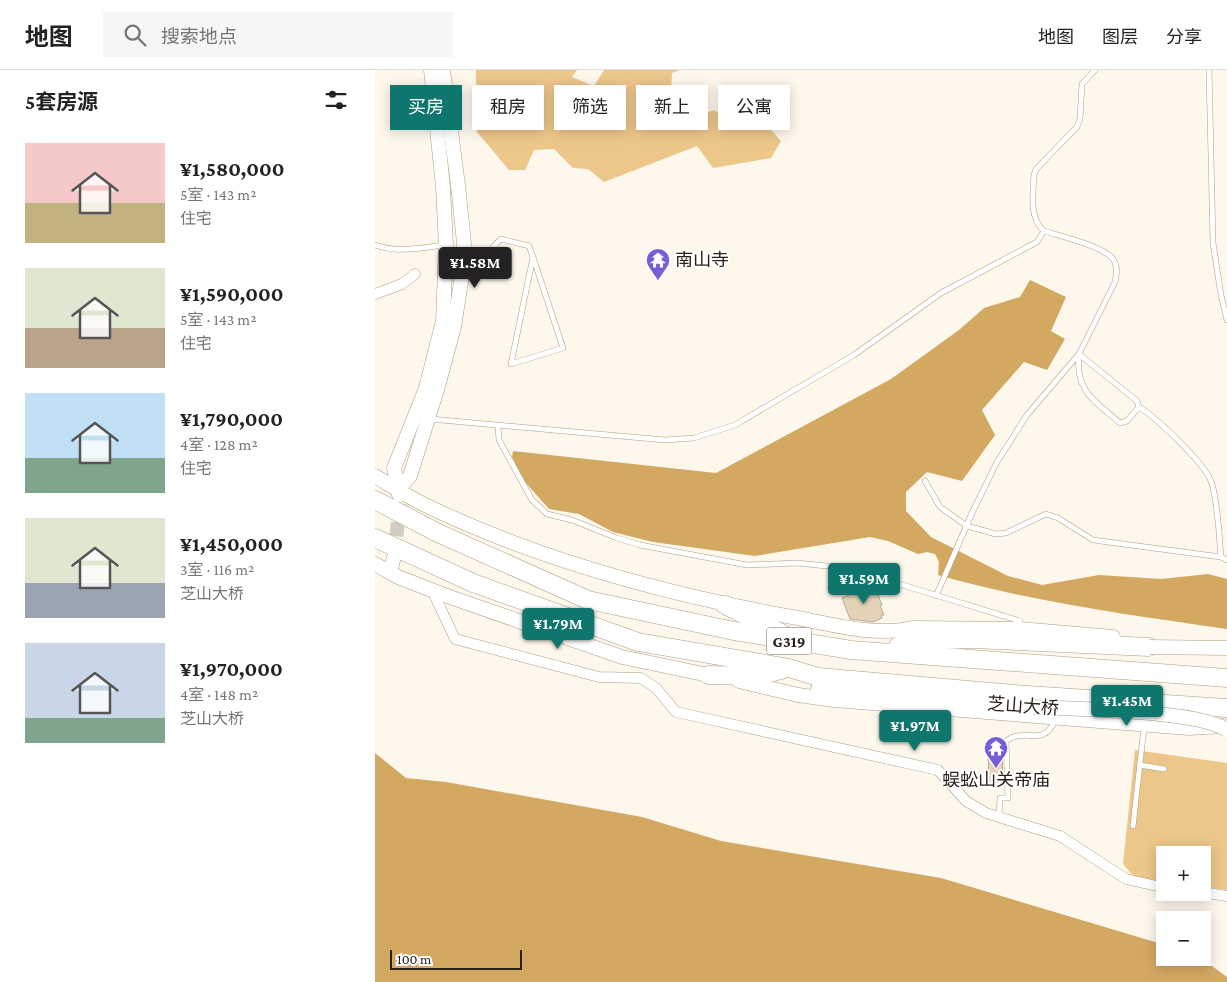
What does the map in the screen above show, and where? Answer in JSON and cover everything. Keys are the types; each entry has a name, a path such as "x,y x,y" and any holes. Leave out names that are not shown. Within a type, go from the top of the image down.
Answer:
{"highway":[{"name":"G319","path":"375,500 438,533 588,600 734,631 801,643 880,652 1227,678"},
{"name":"G319","path":"375,538 473,583 637,642 789,668 818,677 1017,694 1227,708"},
{"path":"725,605 801,643"},
{"path":"880,652 903,644 974,639 1149,647"},
{"path":"707,674 757,676 789,668"},
{"path":"818,677 860,692"}],"street":[{"path":"399,495 394,468 426,388 443,321 445,244 443,187 431,70"},
{"path":"443,70 445,85"},
{"path":"399,495 410,476 454,327 463,269 464,243 451,130"},
{"path":"375,294 402,284 415,274"},
{"path":"375,476 399,495 501,538 581,566 725,605 849,628 900,631 912,628 1020,629 1151,640 1215,642 1227,648"},
{"path":"390,572 394,557"},
{"path":"375,564 432,590 622,657 798,695 834,700 1197,729 1227,726"},
{"path":"432,590 455,640 599,676 641,678 656,688 677,712 938,770 966,801 986,813 1060,836 1126,879 1156,886"},
{"path":"1149,647 1227,648"},
{"path":"639,661 641,678"},
{"name":"芝山大桥","path":"758,685 1034,707 1162,715 1191,720 1227,730"},
{"path":"1211,894 1227,896"}],"lane":[{"path":"448,85 450,70"},
{"path":"936,596 997,462 1027,415 1079,354 1115,282 1117,270 1114,260 1106,252 1044,230 1037,225 1034,216 1034,175 1036,169 1077,127 1081,119 1082,84 1095,70"},
{"path":"1209,70 1213,243 1221,296 1227,320"},
{"path":"427,419 665,440 695,438 735,425 854,355 941,293 1037,242 1044,230"},
{"path":"463,269 478,263 490,252 494,244 501,240 529,246 533,257 563,348 511,364 533,257"},
{"path":"375,245 388,250 408,251 445,244"},
{"path":"1079,354 1078,365 1083,390 1120,423 1127,421 1139,407"},
{"path":"1079,354 1137,401 1139,407 1152,415 1206,471 1213,491 1221,557"},
{"path":"499,426 499,440 532,500 547,514 572,520 640,545 747,565 797,563 867,570 896,583 1020,621 1020,629"},
{"path":"925,481 940,507 967,526 995,534 1006,533 1046,514 1058,518 1093,540 1221,557 1227,560"},
{"path":"999,817 1000,798 1008,798 1007,740 1014,735 1044,736 1051,730 1056,718"},
{"path":"1133,826 1144,724"},
{"path":"1140,765 1164,768"}],"shaded area":[{"path":"476,70 577,70 572,77 592,85 554,85 554,130 626,130 626,85 595,85 604,70 680,70 672,73 671,85 636,85 636,130 708,130 708,112 714,110 718,113 718,130 771,130 781,141 771,158 713,168 697,146 604,182 588,169 573,168 554,149 534,150 525,170 509,170 477,130 544,130 544,85 476,85"},
{"path":"1030,280 1066,297 1051,331 1065,339 1047,370 1024,362 982,410 995,435 962,481 927,472 906,492 906,511 931,537 1008,576 1042,585 1099,575 1161,579 1208,574 1227,579 1227,629 1082,607 1010,593 938,575 939,562 935,554 927,552 918,554 888,541 870,537 755,556 653,542 613,532 579,514 549,509 525,482 512,457 513,451 716,473 891,379 959,330 984,308 1020,297"},
{"path":"1135,750 1227,763 1227,890 1211,888 1211,846 1156,846 1156,882 1137,880 1123,864"},
{"path":"375,753 406,778 446,782 642,817 721,841 941,878 1156,942 1156,966 1211,965 1227,977 1227,982 375,982"}],"building":[{"path":"874,585 882,605 880,605 884,615 881,615 882,618 873,622 850,619 842,598"},
{"path":"988,755 1002,755 1003,782 989,783"}],"tunnel":[{"path":"394,557 400,504"}],"place":[{"name":"南山寺","path":"658,281"},
{"name":"蜈蚣山关帝庙","path":"996,769"}]}
